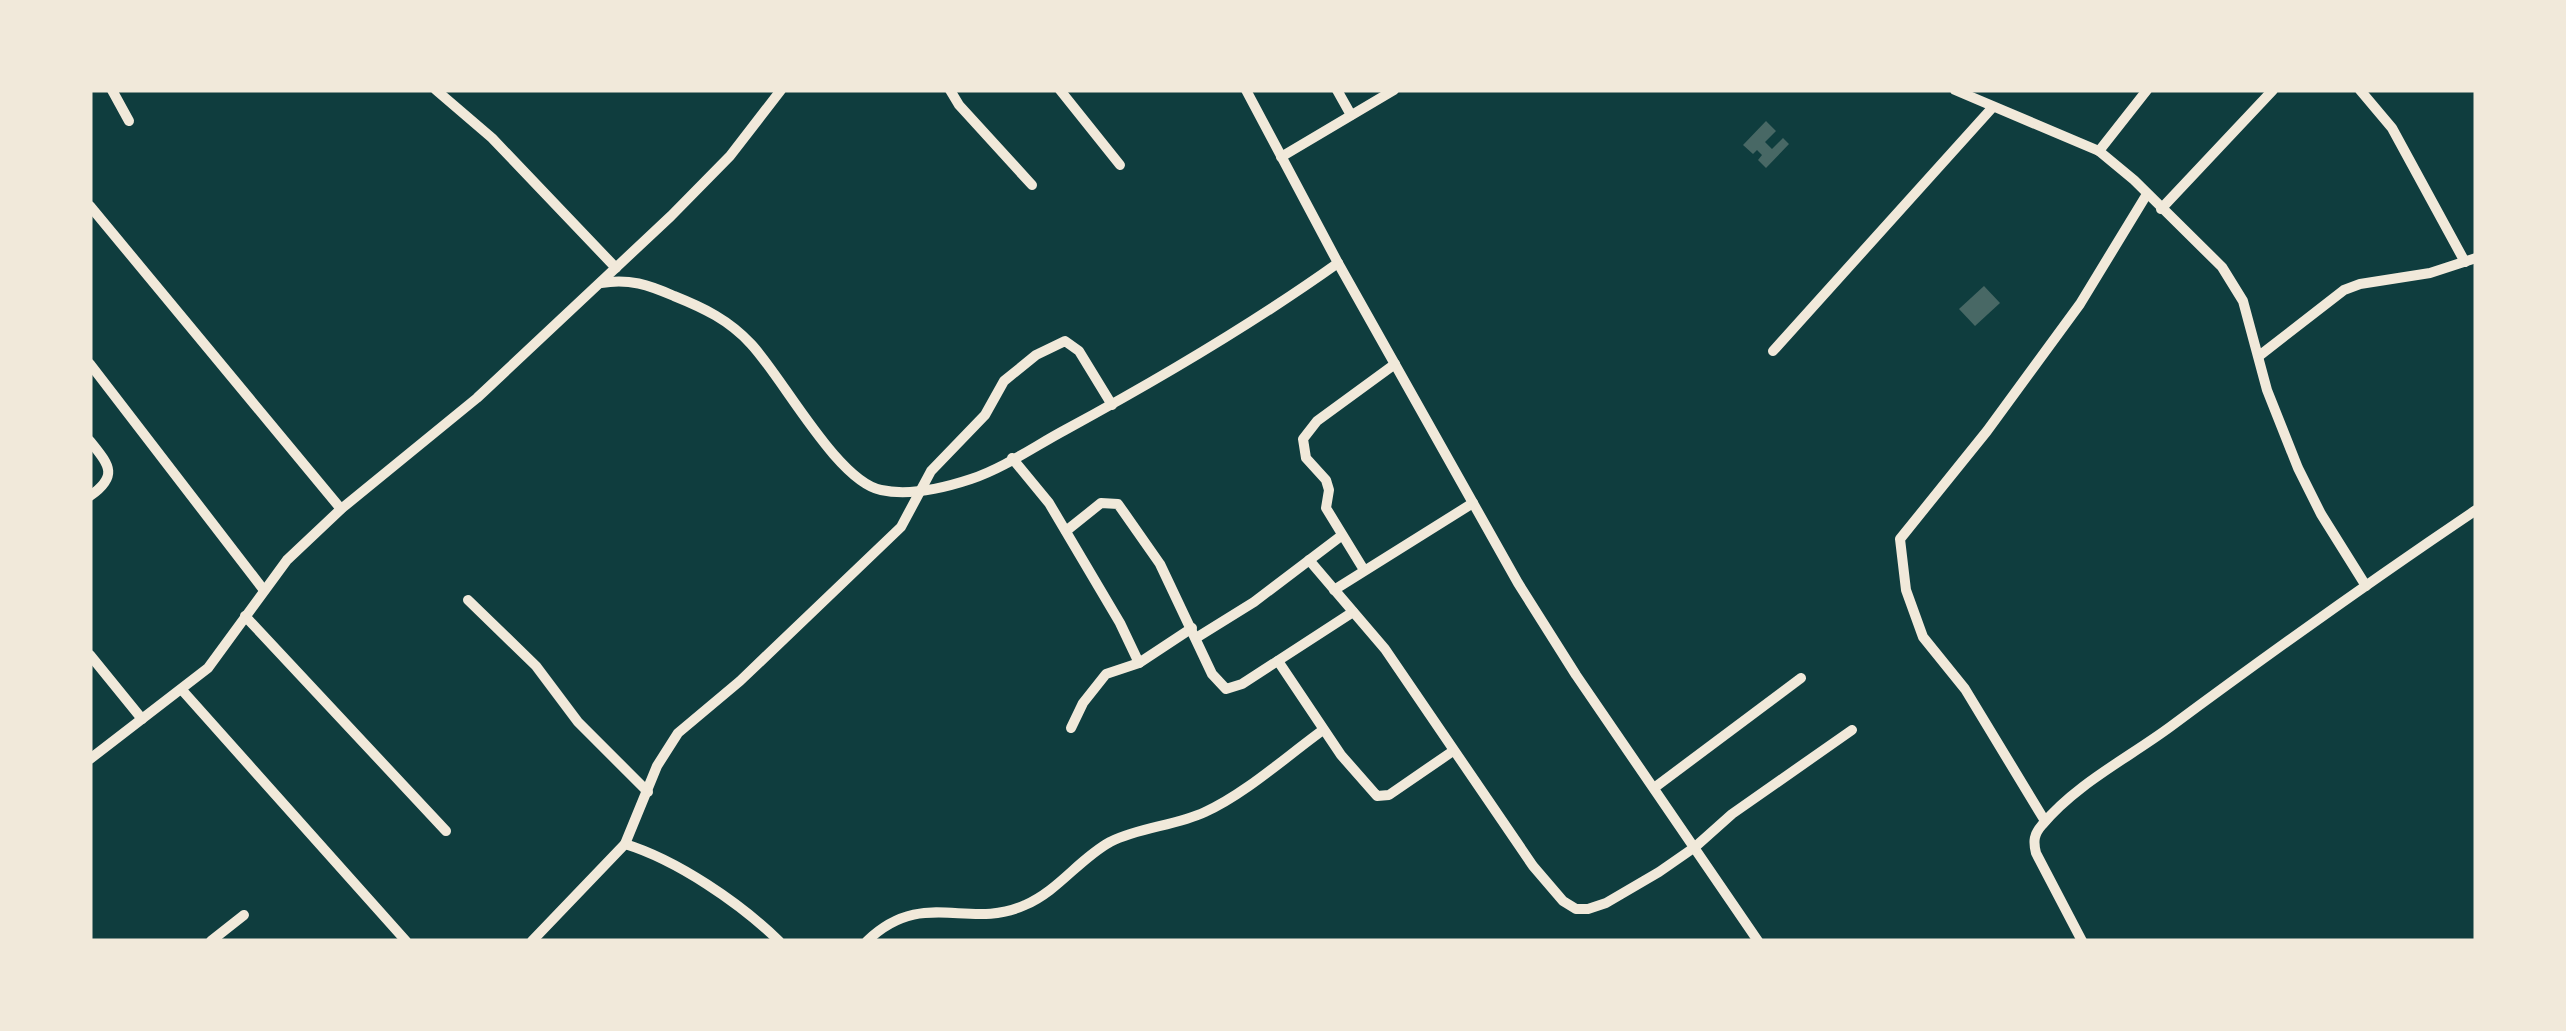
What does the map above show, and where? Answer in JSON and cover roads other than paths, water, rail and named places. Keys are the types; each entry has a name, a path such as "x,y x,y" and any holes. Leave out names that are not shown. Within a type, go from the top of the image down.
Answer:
{"street":[{"path":"112,90 128,121"},
{"path":"436,90 492,138 616,268"},
{"path":"90,759 208,668 287,560 340,508 477,398 616,268 730,156 780,90"},
{"path":"950,90 1032,185"},
{"path":"1060,90 1120,165"},
{"path":"1246,90 1338,263 1518,583 1576,676 1758,941"},
{"path":"1337,90 1351,116"},
{"path":"1281,156 1394,90"},
{"path":"1955,90 2099,151 2207,251 2236,288 2267,390 2298,468 2366,586"},
{"path":"2099,151 2147,90"},
{"path":"2162,209 2272,90"},
{"path":"2258,356 2344,290 2430,273 2471,260 2392,128 2360,90"},
{"path":"1773,351 1992,108"},
{"path":"2045,822 1964,689 1922,637 1906,590 1900,539 1987,431 2064,326 2147,194"},
{"path":"90,206 340,508"},
{"path":"600,283 632,280 713,312 755,347 855,476 884,491 921,490 969,480 1112,405 1278,306 1338,263"},
{"path":"532,941 625,844 664,754 678,733 740,681 891,537 909,516 921,490 953,445 991,407 1004,381 1036,355 1065,342 1079,351 1112,405"},
{"path":"90,364 264,589"},
{"path":"1364,570 1326,508 1326,480 1306,458 1303,440 1318,421 1395,364"},
{"path":"90,441 107,461 109,471 105,483 90,496"},
{"path":"1012,458 1044,494 1120,623 1139,663"},
{"path":"1066,531 1101,503 1118,504 1160,564 1212,674 1226,689 1242,684 1353,612"},
{"path":"1334,590 1473,503"},
{"path":"2082,941 2036,853 2036,833 2045,822 2096,779 2476,510"},
{"path":"1070,728 1083,703 1106,674 1139,663 1240,612 1341,536"},
{"path":"1309,560 1384,649 1542,876 1563,901 1576,908 1588,909 1606,902 1695,847 1732,814 1852,730"},
{"path":"468,600 536,666 578,722 648,792"},
{"path":"245,616 446,831"},
{"path":"90,655 142,719"},
{"path":"1278,661 1353,771 1377,796 1389,795 1453,750"},
{"path":"1654,788 1801,678"},
{"path":"182,690 400,939"},
{"path":"867,941 891,920 908,915 990,913 1022,906 1045,895 1106,844 1215,807 1324,730"},
{"path":"625,844 660,858 708,887 749,914 779,941"},
{"path":"211,941 244,915"}]}
